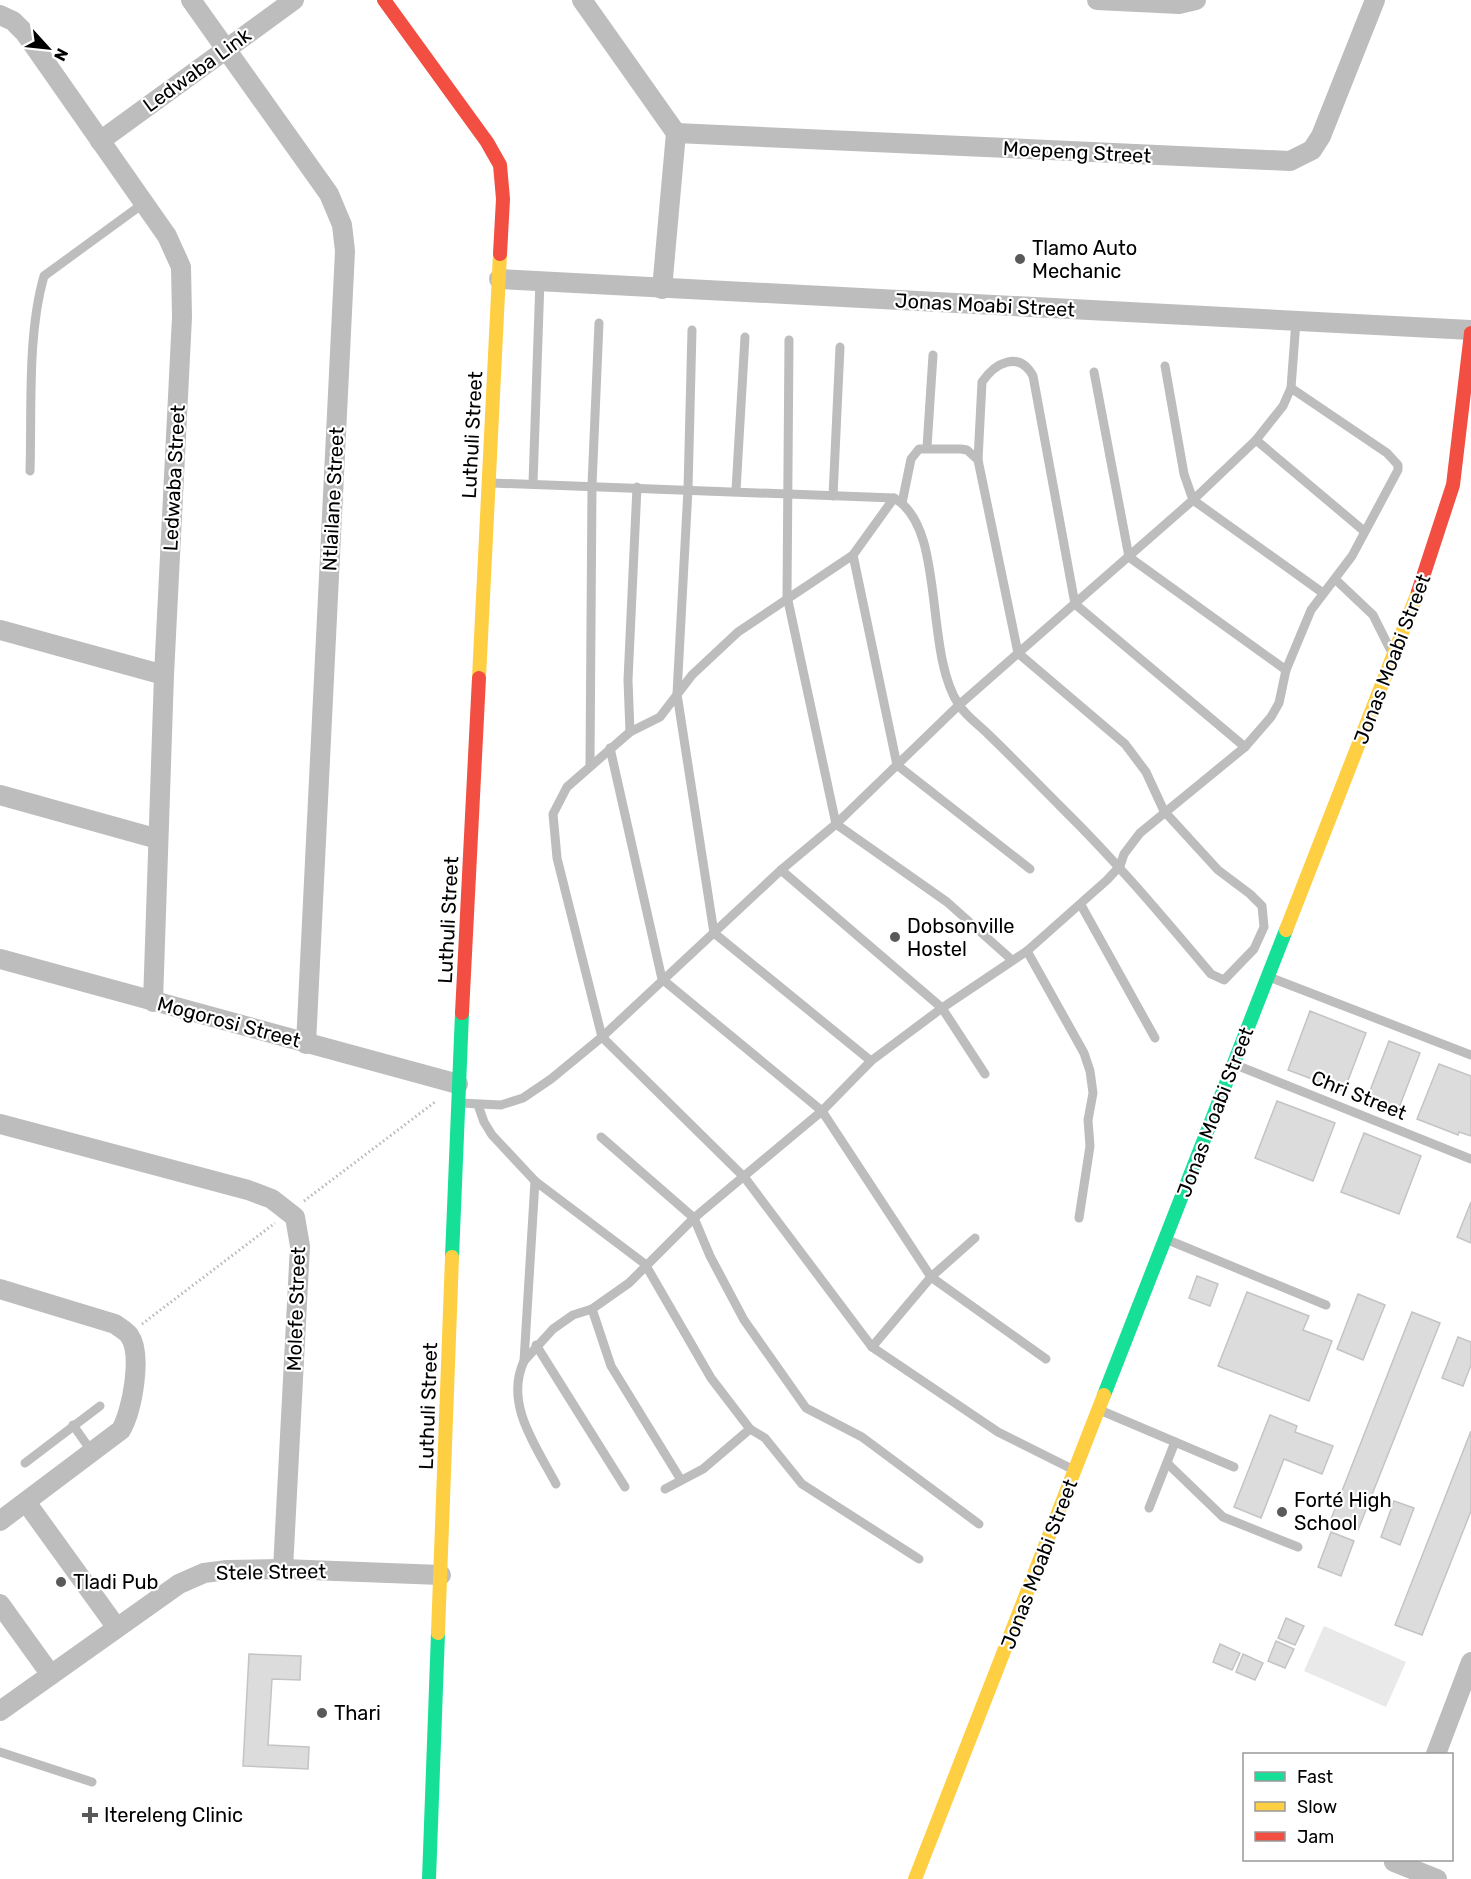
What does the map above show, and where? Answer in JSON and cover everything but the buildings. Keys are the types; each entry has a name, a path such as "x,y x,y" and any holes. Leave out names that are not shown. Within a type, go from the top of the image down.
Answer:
{"street":[{"name":"Ntlailane Street","path":"191,0 329,194 342,225 345,251 306,1044"},
{"name":"Ledwaba Link","path":"100,141 294,0"},
{"name":"Luthuli Street","path":"384,0 487,142 500,165 503,199 458,1093 429,1879"},
{"path":"582,0 676,133 662,289"},
{"path":"1097,0 1179,4 1196,0"},
{"name":"Moepeng Street","path":"676,133 1290,161 1312,150 1321,136 1375,0"},
{"name":"Ledwaba Street","path":"0,15 13,21 25,33 144,203 177,253 183,281 164,675 153,1002"},
{"name":"Jonas Moabi Street","path":"499,279 1471,331 1453,485 1424,577 915,1879"},
{"path":"0,630 164,675"},
{"path":"0,795 158,839"},
{"name":"Mogorosi Street","path":"0,959 306,1044 458,1093"},
{"name":"Molefe Street","path":"0,1124 248,1190 272,1199 295,1217 300,1246 283,1569"},
{"path":"0,1289 115,1324 129,1334 136,1359 127,1420 115,1436 0,1521"},
{"path":"26,1502 117,1628"},
{"name":"Stele Street","path":"0,1711 179,1584 204,1573 283,1569 441,1575"},
{"path":"0,1604 51,1675"},
{"path":"1437,1753 1471,1662"},
{"path":"1393,1867 1437,1879"}],"lane":[{"path":"30,471 33,362 37,313 44,276 144,203"},
{"path":"533,483 540,280"},
{"path":"458,1093 478,1105 501,1105 523,1098 602,1037 781,870 836,824 959,705 1193,500 1272,422 1291,387 1296,321"},
{"path":"590,764 592,485 599,323"},
{"path":"692,330 688,489 677,694 714,933 871,1061"},
{"path":"736,490 745,337"},
{"path":"789,340 787,596 836,824 947,902 1012,960"},
{"path":"833,496 840,347"},
{"path":"927,447 933,355"},
{"path":"489,483 736,490 898,501 919,523 928,561 935,629 942,660 959,705 1120,866 1216,978 1224,980 1231,976 1254,949 1264,927 1262,906 1218,870 1164,811 1146,772 1125,744 1018,653 978,460 982,382 998,365 1008,361 1019,362 1029,368 1033,376 1075,604 1245,747"},
{"path":"1165,366 1184,474 1193,500 1323,593"},
{"path":"1094,372 1129,557 1286,670"},
{"path":"524,1361 536,1345 573,1316 592,1308 629,1283 645,1264 694,1218 745,1178 822,1111 871,1061 942,1008 1027,951 1081,905 1120,866 1130,844 1164,811 1245,747 1271,717 1279,703 1286,670 1311,610 1352,556 1396,476 1398,465 1387,453 1291,387"},
{"path":"1256,440 1364,531"},
{"path":"978,460 967,450 927,447 914,454 898,501 853,555 787,596 714,653 677,694 660,717 630,732 590,764 567,787 558,801 553,814 553,830 557,858 602,1037 745,1178 872,1347 998,1432 1076,1471"},
{"path":"630,732 628,680 637,487"},
{"path":"853,555 897,765 1030,869"},
{"path":"1335,579 1373,615 1392,654"},
{"path":"610,748 662,979 822,1111 931,1277 1046,1359"},
{"path":"781,870 942,1008 985,1074"},
{"path":"1081,905 1155,1038"},
{"path":"1027,951 1084,1053 1090,1071 1093,1094 1088,1120 1090,1146 1079,1218"},
{"path":"1268,977 1471,1055"},
{"name":"Chri Street","path":"1234,1064 1471,1159"},
{"path":"478,1105 483,1122 492,1135 534,1181 645,1264 711,1378 750,1429 765,1438 802,1484 919,1559"},
{"path":"601,1137 694,1218 710,1256 744,1320 806,1408 862,1437 979,1524"},
{"path":"534,1181 524,1361 515,1388 518,1404 556,1484"},
{"path":"872,1347 931,1277 975,1238"},
{"path":"1166,1239 1326,1305"},
{"path":"592,1308 611,1366 681,1480"},
{"path":"536,1345 625,1487"},
{"path":"25,1463 100,1406"},
{"path":"1100,1410 1234,1467"},
{"path":"73,1425 93,1453"},
{"path":"665,1489 724,1453 750,1429"},
{"path":"1149,1508 1175,1442"},
{"path":"1167,1463 1223,1516 1298,1547"},
{"path":"0,1752 92,1782"}],"shaded area":[{"path":"1324,1626 1406,1662 1386,1707 1304,1671"}],"traffic: fast":[{"path":"1104,1395 1286,930"},
{"path":"452,1257 462,1013"},
{"path":"429,1879 438,1633"}],"traffic: slow":[{"path":"479,678 500,254"},
{"path":"1286,930 1418,592"},
{"path":"438,1633 452,1257"},
{"path":"915,1879 1104,1395"}],"traffic: jam":[{"path":"384,0 487,142 500,165 503,199 500,254"},
{"path":"1418,592 1453,485 1471,333"},
{"path":"462,1013 479,678"}],"place":[{"name":"Tlamo Auto Mechanic","path":"1020,259"},
{"name":"Dobsonville Hostel","path":"895,937"},
{"name":"Forté High School","path":"1282,1512"},
{"name":"Tladi Pub","path":"61,1582"},
{"name":"Thari","path":"322,1713"},
{"name":"Itereleng Clinic","path":"90,1815"}]}
